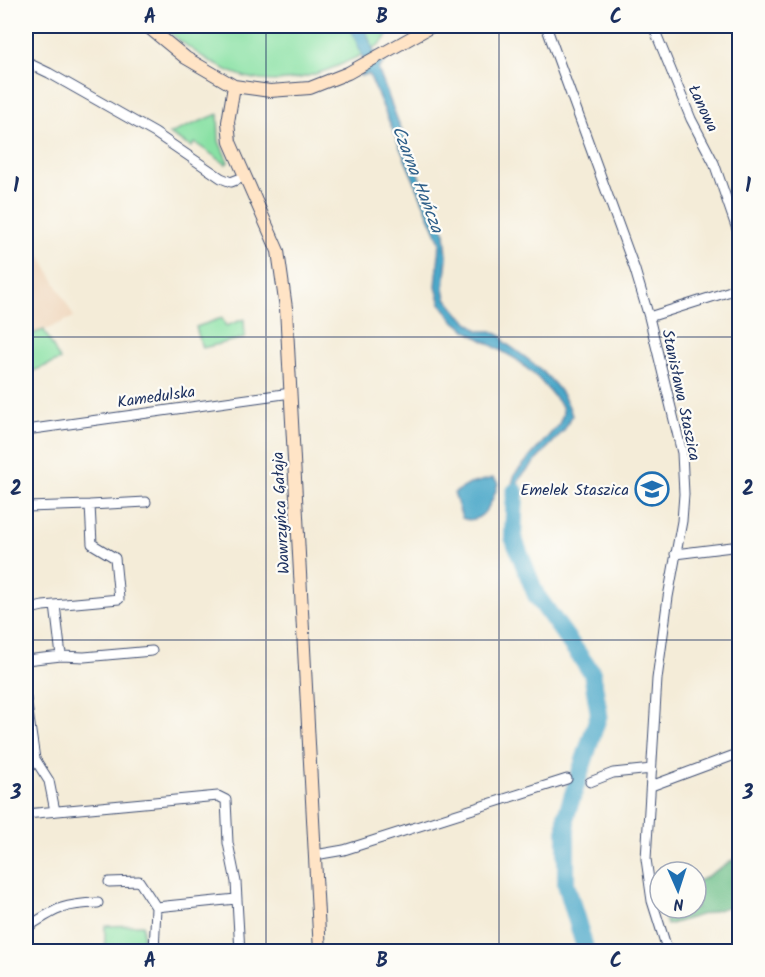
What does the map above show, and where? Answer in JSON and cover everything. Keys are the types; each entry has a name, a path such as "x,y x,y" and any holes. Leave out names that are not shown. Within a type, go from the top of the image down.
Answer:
{"street":[{"path":"147,26 186,58 234,87 270,91 310,88 348,73 432,26"},
{"name":"Stanisława Staszica","path":"546,26 650,317 682,453 684,494 682,521 657,679 646,859 652,901 668,951"},
{"name":"Łanowa","path":"653,26 691,119 714,163 740,238"},
{"path":"26,62 155,133 222,178 231,182 244,177"},
{"name":"Wawrzyńca Gałaja","path":"234,87 228,122 230,142 278,251 286,308 320,951"},
{"path":"650,317 740,288"},
{"name":"Kamedulska","path":"26,430 291,393"},
{"path":"26,507 146,502"},
{"path":"26,610 43,606 119,600 115,558 92,544 90,505"},
{"path":"675,554 740,546"},
{"path":"55,605 61,656"},
{"path":"26,660 152,651"},
{"path":"26,698 35,759 49,781 55,811"},
{"path":"651,786 740,753"},
{"path":"590,783 613,773 652,769"},
{"path":"315,855 344,850 567,779"},
{"path":"26,814 218,796 226,800 228,843 236,882 240,951"},
{"path":"109,882 139,881 156,907 154,951"},
{"path":"156,907 236,899"},
{"path":"26,928 65,905 84,908 98,903"}],"shaded area":[{"path":"26,229 74,317 41,332 26,335"}],"green space":[{"path":"161,26 180,26 187,30 191,26 392,26 379,45 342,64 289,80 266,81 245,77 225,69 205,58"},
{"path":"218,114 219,141 228,162 226,164 195,143 191,147 169,134"},
{"path":"222,318 226,326 244,319 245,338 202,348 196,327"},
{"path":"44,330 60,360 26,374 26,336"},
{"path":"739,856 739,906 737,904 708,913 708,876"},
{"path":"665,920 684,920 667,925"},
{"path":"143,925 143,951 105,951 105,926"}],"water":[{"path":"350,26 364,26 374,52 385,61 378,69 427,197 445,233 447,257 444,288 446,298 459,314 479,331 491,331 503,337 504,342 544,373 562,393 572,416 564,430 519,479 516,515 510,519 510,491 515,474 559,424 563,414 562,406 539,379 516,359 470,333 453,320 441,304 436,287 440,242 369,74 360,76 363,58"},
{"path":"493,478 498,483 486,510 476,519 462,518 454,493 470,484"}],"waterway":[{"name":"Czarna Hańcza","path":"515,492 513,537 536,595 592,673 599,714 566,816 566,884 585,948 584,952"}],"place":[{"name":"Emelek Staszica","path":"652,489"}]}
